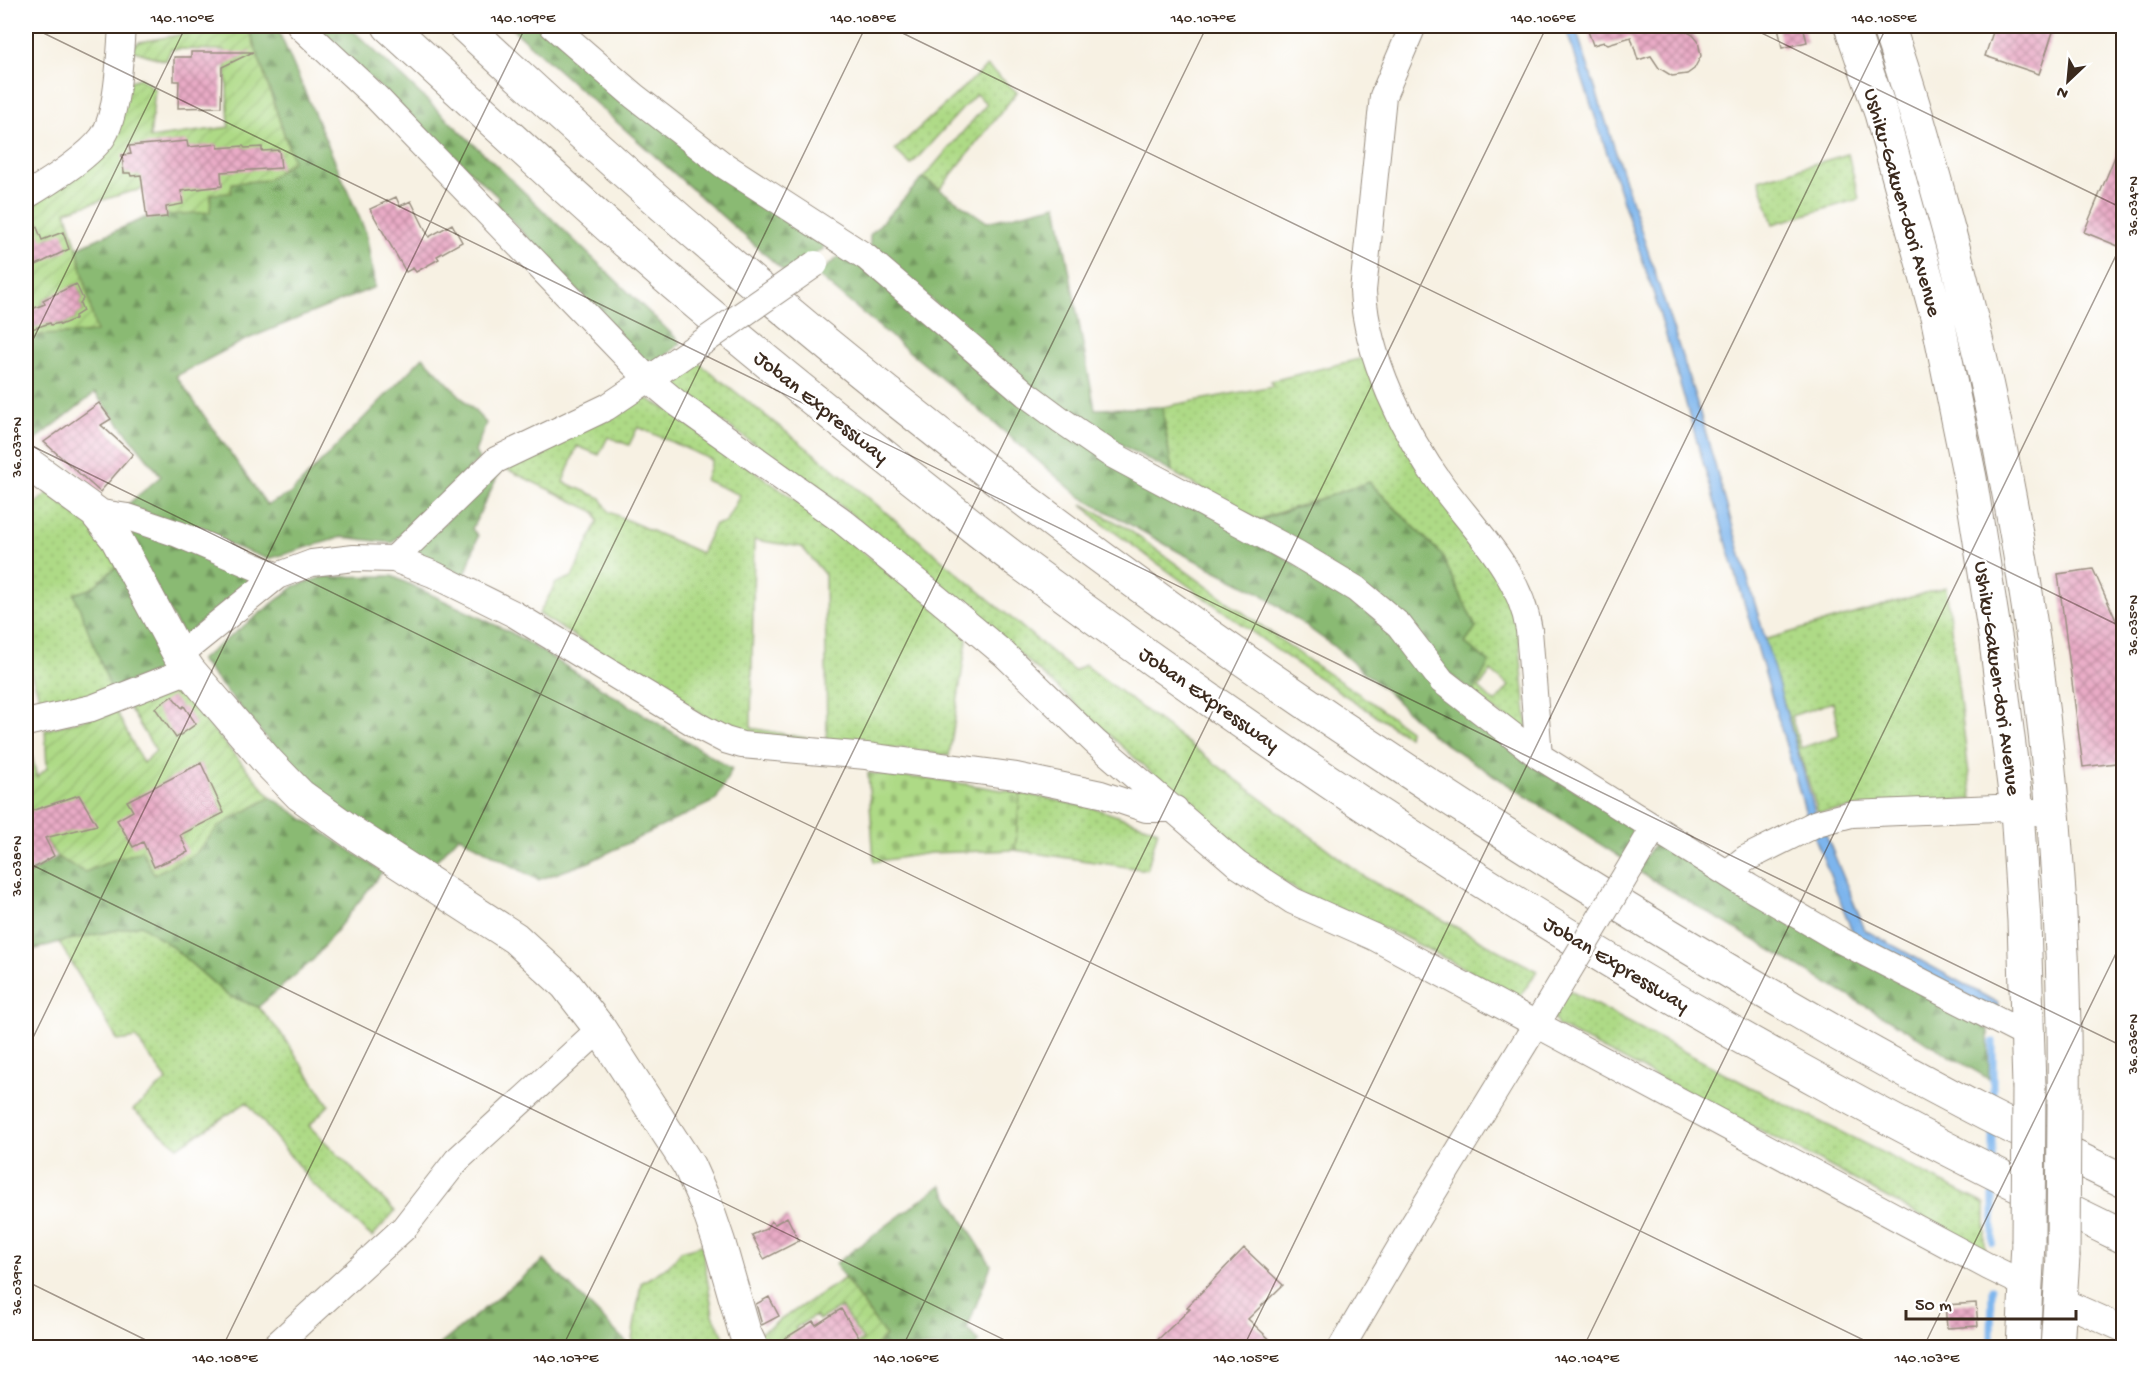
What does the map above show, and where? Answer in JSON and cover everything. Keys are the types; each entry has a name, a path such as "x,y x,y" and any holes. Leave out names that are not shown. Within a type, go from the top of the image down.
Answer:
{"highway":[{"name":"Joban Expressway","path":"389,26 664,275 831,414 1021,564 1260,735 1466,871 1642,979 1817,1080 1972,1162 2124,1237"},
{"path":"465,26 562,117 682,223 858,370 1059,528 1288,692 1490,825 1663,932 1984,1113 2124,1181"},
{"name":"Ushiku-Gakuen-dori Avenue","path":"1851,26 1881,113 1937,316 1970,478 1996,642 2017,809 2024,921 2030,1086 2028,1242 2023,1347"},
{"name":"Ushiku-Gakuen-dori Avenue","path":"1888,26 1915,108 1970,307 1995,420 2016,534 2032,640 2053,814 2065,1060 2063,1257 2057,1347"}],"street":[{"path":"26,196 75,163 102,138 110,123 118,78 122,26"},
{"path":"300,26 377,98 648,378 677,403 842,520 876,548 1004,654 1095,742 1238,865 1293,901 1541,1017 1989,1267 2124,1329"},
{"path":"553,26 634,96 722,164 866,257 1026,394 1109,453 1296,553 1356,589 1399,625 1442,681 1539,756 1651,832 1727,873 1840,940 2028,1036"},
{"path":"1413,26 1383,96 1363,291 1364,311 1385,380 1421,456 1501,561 1526,611 1539,756"},
{"path":"394,559 496,460 607,407 847,243"},
{"path":"26,462 95,512 116,538 184,662 268,762 300,795 356,835 515,938 566,985 600,1029 689,1166 706,1204 745,1333 752,1347"},
{"path":"95,512 128,517 158,527 277,576"},
{"path":"26,723 92,708 184,662 277,576 312,563 354,558 394,559 433,574 514,614 693,723 725,740 742,745 866,756 1016,776 1101,794 1146,809 1175,809"},
{"path":"1727,873 1745,859 1817,823 1852,814 1985,808 2017,809 2053,814"},
{"path":"1341,1347 1414,1222 1541,1017 1651,832"},
{"path":"273,1347 396,1236 457,1161 600,1029"}],"green space":[{"path":"228,26 248,26 293,161 267,180 232,183 231,193 211,194 210,212 155,216 150,188 66,211 96,332 41,335 26,339 26,331 35,328 29,310 26,311 26,264 39,259 32,217 26,220 26,204 60,187 124,83 140,78 155,89 150,138 229,127 225,50 171,49 166,61 128,49 139,42","holes":["74,285 77,286 83,299 80,303 83,311 75,316 75,319 61,325 59,323 51,325 42,305 45,303 43,300 54,297"]},
{"path":"248,26 281,26 279,32 366,233 375,287 245,340 176,376 267,505 290,494 423,357 486,423 475,452 479,459 392,543 342,537 268,559 126,506 161,476 95,393 29,445 26,443 26,339 41,335 95,332 77,248 149,216 211,194 231,183 267,180 293,161"},
{"path":"314,26 348,26 681,343 654,365 645,363 496,204 499,198"},
{"path":"509,26 541,26 824,240 823,249 785,272"},
{"path":"987,66 1017,92 940,189 923,178 987,104 976,94 911,165 895,150"},
{"path":"1848,154 1859,199 1773,224 1759,180"},
{"path":"923,178 987,222 1057,205 1095,409 1162,407 1172,472 1097,432 1035,391 870,246 870,235"},
{"path":"840,256 859,262 1029,406 1336,588 1387,628 1449,699 1522,760 1641,828 1626,861 1433,736 1386,691 1332,645 1260,593 1179,552 1079,496 817,275"},
{"path":"1367,357 1504,585 1517,615 1528,735 1473,693 1465,643 1476,628 1441,554 1369,482 1257,520 1172,472 1162,407 1273,386 1271,381","holes":["1491,671 1509,686 1495,703 1479,688"]},
{"path":"695,360 845,478 1074,671 1085,665 1366,878 1537,971 1520,997 1402,936 1302,894 1240,853 977,615 832,499 668,383 671,376"},
{"path":"637,397 648,399 670,411 795,500 968,633 949,756 911,749 831,744 748,734 724,728 539,614 556,583 572,577 598,521 595,512 502,467","holes":["638,427 712,460 705,480 740,495 725,523 715,524 701,553 609,512 601,498 563,482 577,446 599,455 608,437 629,445","754,540 802,547 825,575 827,742 751,728"]},
{"path":"502,467 472,529 478,536 465,576 412,553"},
{"path":"1369,482 1441,554 1476,628 1465,643 1489,662 1473,693 1257,521"},
{"path":"48,493 93,527 117,566 92,588 111,689 44,709 26,660 26,512"},
{"path":"1082,504 1125,527 1314,664 1368,700 1409,730 1408,737 1281,653 1099,521"},
{"path":"122,526 182,546 228,570 253,576 253,582 211,613 184,637"},
{"path":"117,566 169,666 111,689 74,594 92,588"},
{"path":"392,576 512,633 732,769 716,800 589,862 538,880 459,836 431,866 327,801 290,766 200,660 295,586 323,577"},
{"path":"1946,587 1972,799 1818,812 1764,640","holes":["1833,702 1839,735 1801,748 1791,716"]},
{"path":"176,687 271,797 219,826 195,854 154,874 142,851 85,872 57,857 42,834 26,847 26,839 39,832 26,800 26,735 37,777 47,768 45,730 116,711 143,763 156,751 128,706"},
{"path":"868,773 947,781 1020,793 1015,850 930,853 874,862"},
{"path":"1020,793 1097,809 1158,830 1147,870 1015,850"},
{"path":"271,797 382,872 314,959 258,1007 227,995 170,945 141,925 59,942 26,952 26,875 57,857 85,872 142,851 154,874 195,854 219,826"},
{"path":"1656,842 1988,1029 1989,1079 1636,870"},
{"path":"141,925 170,945 227,995 258,1007 280,1032 329,1105 309,1126 395,1211 372,1237 312,1183 247,1102 178,1147 133,1110 167,1080 136,1038 118,1041 59,942"},
{"path":"1568,990 1745,1084 1985,1204 1985,1251 1820,1161 1558,1026 1553,1016"},
{"path":"941,1185 991,1265 967,1329 979,1342 973,1347 875,1347 885,1336 835,1264"},
{"path":"702,1245 713,1315 729,1347 656,1347 653,1343 631,1346 641,1283 669,1266 681,1251"},
{"path":"544,1260 630,1346 653,1343 656,1347 437,1347"},
{"path":"845,1278 885,1336 875,1347 852,1347 863,1340 841,1307 819,1320 815,1316 795,1328 801,1335 789,1343 791,1347 765,1347 757,1335"}],"water":[{"path":"1565,26 1575,26 1697,403 1816,815 1807,817 1654,295"},
{"path":"1825,832 1865,930 1998,1003 1997,1011 1854,936 1814,835"}],"building":[{"path":"1581,26 1678,26 1698,41 1701,56 1694,69 1687,74 1672,76 1659,68 1651,56 1638,60 1631,37 1608,44 1604,42 1593,45 1588,31"},
{"path":"1778,26 1803,26 1807,42 1782,48"},
{"path":"1995,26 2055,26 2039,74 1985,56"},
{"path":"191,52 253,52 222,67 221,107 178,108 179,81 174,81 174,57 191,57"},
{"path":"2123,137 2124,231 2118,246 2084,232"},
{"path":"187,141 188,147 218,144 218,148 243,146 245,148 262,147 262,151 279,150 281,168 221,172 222,186 181,191 183,204 166,207 167,217 147,219 141,175 131,176 130,173 124,173 122,155 131,154 129,146"},
{"path":"396,197 400,206 411,201 429,237 452,224 462,242 437,256 439,259 416,272 413,268 406,272 370,209"},
{"path":"30,210 42,240 63,232 69,249 26,270 26,211"},
{"path":"76,284 83,299 80,303 83,311 75,316 75,319 60,325 50,323 26,331 26,311 45,304 43,300"},
{"path":"99,403 111,419 101,425 133,454 100,492 44,442"},
{"path":"2093,569 2124,638 2124,762 2083,767 2058,574"},
{"path":"172,696 182,708 184,706 196,724 176,738 155,708"},
{"path":"201,763 224,813 180,835 188,852 154,867 143,842 133,847 117,820 133,811 127,801"},
{"path":"79,795 97,825 45,838 54,856 26,873 26,799 31,811"},
{"path":"787,1217 799,1241 764,1259 752,1235 766,1229 771,1221 775,1224"},
{"path":"1244,1248 1283,1285 1248,1319 1278,1347 1150,1347 1190,1309 1187,1307"},
{"path":"769,1297 779,1316 762,1325 756,1304"},
{"path":"1976,1303 1978,1326 1947,1328 1945,1305"},
{"path":"841,1309 860,1339 848,1347 771,1347 813,1321 816,1325"}],"waterway":[{"path":"1993,1042 1993,1109"},
{"path":"1993,1129 1993,1163"},
{"path":"1993,1183 1993,1243"},
{"path":"1991,1337 1992,1289"}]}
